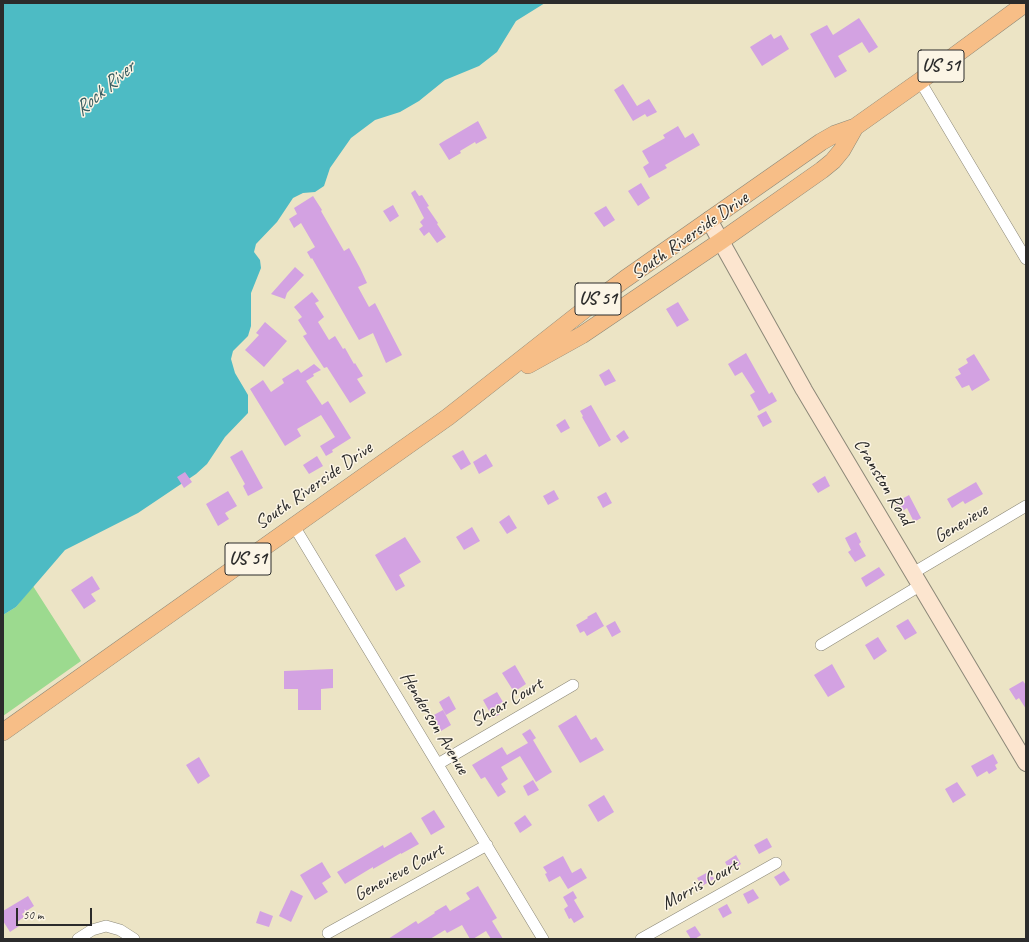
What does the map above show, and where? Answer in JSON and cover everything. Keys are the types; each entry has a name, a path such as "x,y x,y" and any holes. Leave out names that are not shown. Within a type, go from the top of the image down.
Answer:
{"main road":[{"name":"South Riverside Drive","path":"3,732 448,417 492,384 598,299 821,142 835,134 855,127 920,82 1026,3"},
{"name":"South Riverside Drive","path":"492,384 582,335 721,241 833,160 842,150 855,127"}],"street":[{"path":"920,82 1026,260"},
{"name":"Cranston Road","path":"709,220 804,390 1026,763"},
{"name":"Genevieve","path":"821,645 1026,506"},
{"name":"Henderson Avenue","path":"294,526 544,939"},
{"name":"Shear Court","path":"438,764 573,685"},
{"name":"Genevieve Court","path":"328,933 487,845"},
{"name":"Morris Court","path":"641,939 776,863"},
{"path":"78,939 92,930 106,926 120,930 134,939"}],"green space":[{"path":"33,586 81,661 3,716 3,615 16,607"}],"water":[{"name":"Rock River","path":"3,3 545,3 516,21 497,52 479,66 445,80 419,101 400,112 375,120 351,138 330,168 324,186 315,192 303,193 293,198 277,222 256,244 254,252 260,260 261,268 251,293 251,326 248,336 233,351 231,359 235,373 248,395 248,413 225,437 207,464 196,474 138,513 65,550 16,607 3,615"}],"building":[{"path":"859,18 878,47 869,53 862,42 838,56 847,71 835,78 810,34 827,25 833,35"},
{"path":"771,34 774,39 781,35 789,49 762,66 750,47"},
{"path":"623,84 637,106 649,99 657,112 647,117 645,114 633,121 614,90"},
{"path":"478,121 487,138 476,144 475,142 449,160 439,144"},
{"path":"678,126 685,138 693,133 700,145 665,165 667,168 649,178 643,167 649,163 642,151 665,138 663,135"},
{"path":"641,183 650,198 638,206 628,191"},
{"path":"415,190 419,196 422,195 429,206 427,207 446,237 437,243 429,232 424,236 419,229 423,226 420,222 424,218 411,193"},
{"path":"313,196 344,251 349,248 367,283 358,287 369,307 375,303 402,355 386,363 373,333 359,340 312,258 311,259 307,252 315,247 301,223 294,228 289,219 297,214 294,208"},
{"path":"393,205 399,216 390,222 383,211"},
{"path":"606,206 615,220 604,227 594,213"},
{"path":"295,267 304,275 287,293 285,299 271,294"},
{"path":"312,292 319,301 315,303 324,317 318,322 329,340 335,336 343,349 345,348 363,376 357,379 366,393 350,403 327,367 324,368 303,336 307,334 298,320 302,317 294,307"},
{"path":"678,302 689,320 677,327 666,309"},
{"path":"265,322 287,341 264,367 245,350 259,335 256,333"},
{"path":"746,353 769,394 772,392 777,401 759,411 750,395 755,392 742,372 735,376 728,364"},
{"path":"974,354 990,380 972,391 969,385 962,388 955,377 961,374 958,369 968,363 966,359"},
{"path":"314,364 321,370 313,374 314,376 306,381 322,405 328,401 351,438 332,450 333,452 326,456 320,446 335,437 321,415 297,429 301,436 285,446 250,389 263,380 271,392 284,383 282,379 298,369 301,373"},
{"path":"609,369 616,381 605,386 599,375"},
{"path":"591,405 611,440 599,447 580,411"},
{"path":"766,411 772,422 763,427 757,416"},
{"path":"565,419 570,428 561,433 556,425"},
{"path":"624,430 629,438 621,443 616,436"},
{"path":"242,450 263,488 248,496 243,486 245,484 230,457"},
{"path":"463,450 471,464 461,470 452,456"},
{"path":"486,454 493,466 479,474 473,462"},
{"path":"317,456 323,466 309,474 303,465"},
{"path":"185,472 192,482 184,488 177,477"},
{"path":"825,476 830,486 818,493 812,484"},
{"path":"976,482 983,494 965,504 963,501 952,508 947,499"},
{"path":"554,490 559,499 548,505 543,496"},
{"path":"228,491 237,506 225,513 229,519 218,526 206,504"},
{"path":"606,492 612,503 603,508 597,497"},
{"path":"909,495 921,518 914,522 907,508 901,512 895,503"},
{"path":"509,515 517,528 507,534 499,522"},
{"path":"472,527 480,541 464,550 456,537"},
{"path":"856,532 861,542 859,544 866,556 855,562 848,552 851,550 845,538"},
{"path":"405,537 421,562 399,575 405,586 396,591 375,555"},
{"path":"879,567 885,575 866,587 861,578"},
{"path":"92,576 100,589 91,594 96,601 84,609 71,590"},
{"path":"596,612 604,626 587,636 584,631 580,633 576,625"},
{"path":"908,619 917,633 905,640 896,626"},
{"path":"615,621 621,632 612,637 606,626"},
{"path":"878,637 887,651 874,660 865,645"},
{"path":"832,664 845,687 828,697 814,675"},
{"path":"515,665 526,684 514,692 502,673"},
{"path":"333,669 333,688 321,689 321,710 298,710 298,689 284,689 284,671"},
{"path":"1023,681 1026,685 1026,709 1019,698 1016,700 1009,689"},
{"path":"497,692 503,702 495,706 500,714 493,718 483,700"},
{"path":"449,696 456,709 446,715 439,702"},
{"path":"443,710 451,725 441,731 432,716"},
{"path":"576,715 591,740 596,737 604,750 580,763 558,726"},
{"path":"530,729 536,738 533,740 552,772 536,782 520,756 501,767 508,779 501,784 506,792 498,797 485,777 481,779 472,765 502,747 507,755 528,743 522,734"},
{"path":"993,754 998,763 995,765 997,769 989,774 987,771 977,777 971,766"},
{"path":"199,757 210,776 198,784 186,765"},
{"path":"533,780 539,790 528,796 523,786"},
{"path":"957,782 966,795 953,803 945,789"},
{"path":"604,795 614,812 598,822 588,805"},
{"path":"434,810 445,827 431,835 421,818"},
{"path":"525,815 532,825 520,833 514,823"},
{"path":"411,832 419,844 401,854 373,869 373,867 345,884 337,872 383,845 384,848"},
{"path":"767,838 772,847 759,854 754,845"},
{"path":"736,855 741,864 730,871 725,862"},
{"path":"563,856 572,873 581,868 587,878 568,889 560,876 549,882 545,874 547,873 543,867"},
{"path":"322,862 331,877 322,883 328,892 315,900 300,875"},
{"path":"710,871 714,879 702,886 697,878"},
{"path":"784,871 790,880 780,886 774,877"},
{"path":"478,886 497,918 492,921 503,939 491,939 486,931 473,939 470,939 462,925 447,933 445,930 430,939 388,939 416,921 418,924 446,905 450,911 470,899 466,893"},
{"path":"753,889 759,898 748,904 743,894"},
{"path":"291,890 303,896 291,922 279,916"},
{"path":"573,891 577,898 574,900 584,917 574,923 571,918 569,919 564,909 568,906 563,897"},
{"path":"28,896 34,906 22,914 24,917 17,922 19,926 10,932 3,921 3,911"},
{"path":"727,904 732,913 723,918 718,909"},
{"path":"260,911 273,916 269,927 256,923"},
{"path":"695,926 701,935 695,939 691,939 686,931"}]}
